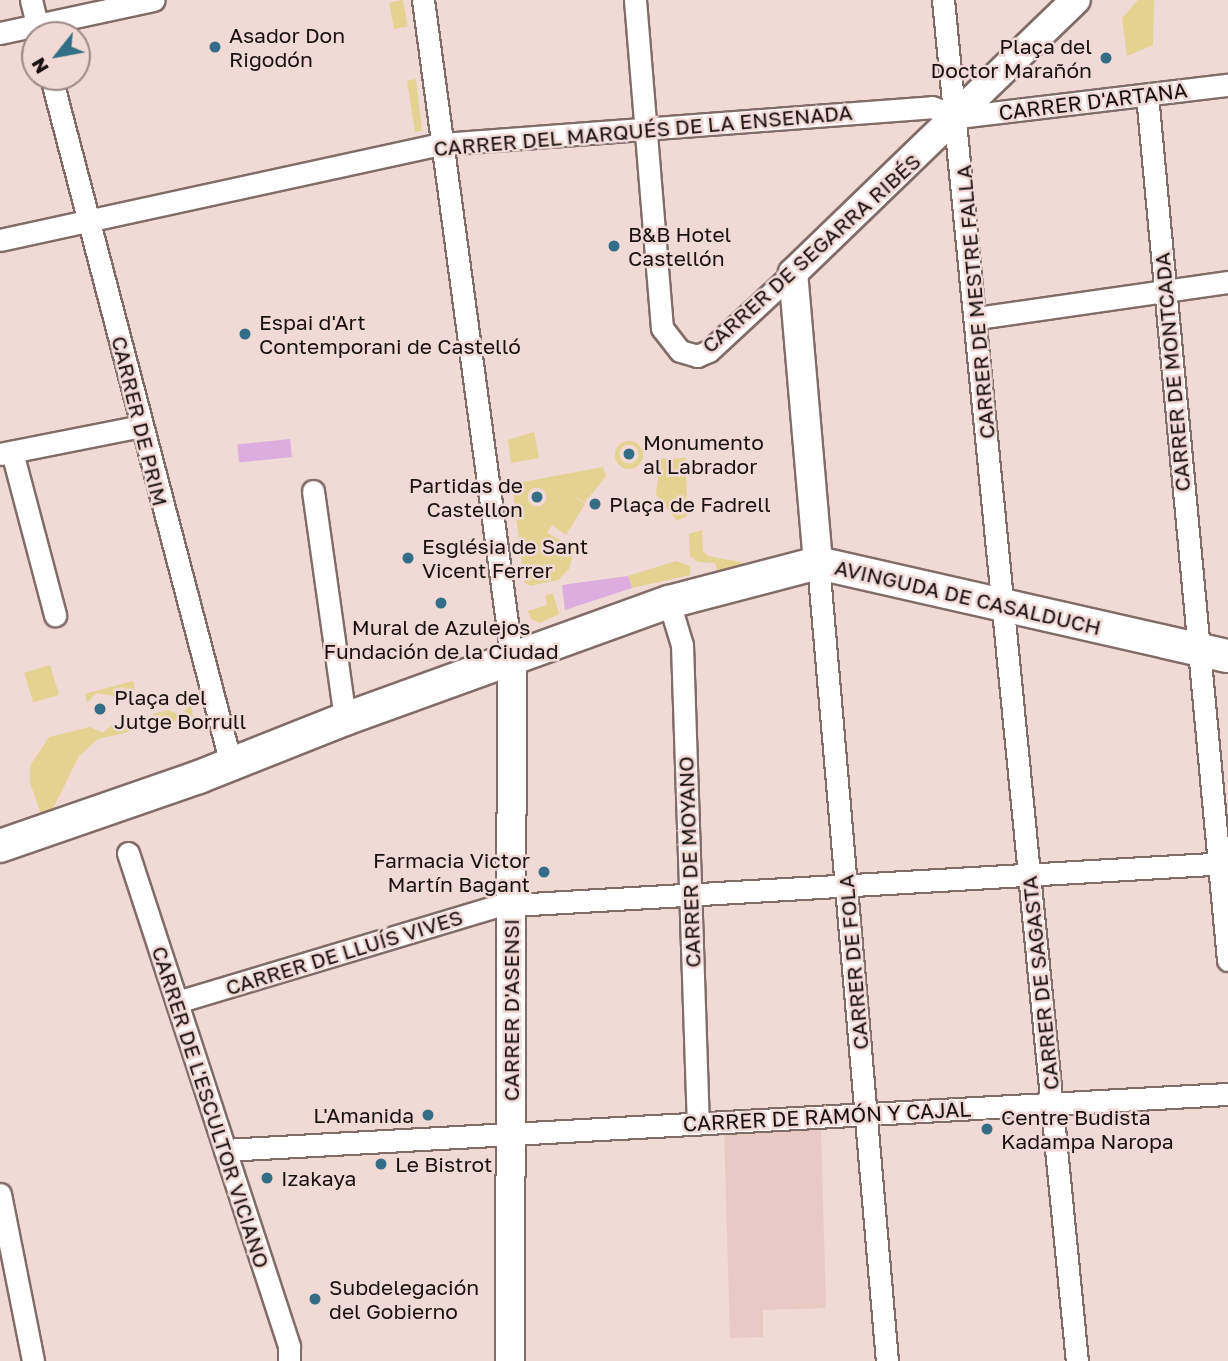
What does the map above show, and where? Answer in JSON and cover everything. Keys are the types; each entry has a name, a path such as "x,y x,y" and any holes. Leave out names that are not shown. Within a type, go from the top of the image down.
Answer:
{"main road":[{"name":"AVINGUDA DE CASALDUCH","path":"669,603 818,563 1228,656"},
{"path":"0,846 669,603"}],"street":[{"path":"31,0 37,21"},
{"path":"74,21 154,0"},
{"path":"423,0 512,660"},
{"path":"635,0 646,129"},
{"name":"CARRER DE MESTRE FALLA","path":"943,0 958,117 1003,605"},
{"name":"CARRER DE SEGARRA RIBÉS","path":"646,129 662,328 680,351 697,356 709,351 793,273 958,117 1076,0"},
{"path":"0,33 21,31"},
{"name":"CARRER D'ARTANA","path":"958,117 1228,85"},
{"name":"CARRER DE PRIM","path":"55,91 231,764"},
{"name":"CARRER DE MONTCADA","path":"1147,95 1197,649 1223,864 1228,960"},
{"name":"CARRER DEL MARQUÉS DE LA ENSENADA","path":"0,240 442,144 932,107 958,117"},
{"path":"793,273 818,563"},
{"path":"977,318 1228,282"},
{"path":"55,615 6,453 141,426"},
{"path":"313,491 345,719"},
{"name":"CARRER DE FOLA","path":"818,563 887,1361"},
{"name":"CARRER DE MOYANO","path":"669,603 682,645 698,1124"},
{"name":"CARRER DE SAGASTA","path":"1003,605 1077,1361"},
{"name":"CARRER D'ASENSI","path":"510,1361 512,660"},
{"name":"CARRER DE L'ESCULTOR VICIANO","path":"128,853 289,1346 289,1361"},
{"name":"CARRER DE LLUÍS VIVES","path":"177,1002 511,905 1223,864"},
{"name":"CARRER DE RAMÓN Y CAJAL","path":"225,1150 1228,1094"},
{"path":"0,1194 33,1361"}],"shaded area":[{"path":"403,0 408,27 394,29 389,2"},
{"path":"1138,0 1154,0 1153,45 1127,56 1122,18"},
{"path":"416,79 422,131 415,132 407,81"},
{"path":"534,432 539,458 511,463 508,440"},
{"path":"290,439 292,457 239,462 237,445"},
{"path":"629,441 639,445 643,455 639,465 629,469 619,465 615,455 619,445"},
{"path":"686,458 687,516 677,521 656,495 660,459"},
{"path":"603,467 606,476 585,503 569,493 585,504 566,535 552,525 547,533 575,548 569,569 558,580 530,586 524,582 512,484"},
{"path":"702,530 703,551 708,556 762,566 719,575 715,563 698,562 690,556 689,534"},
{"path":"676,561 690,566 690,575 632,588 628,576"},
{"path":"628,576 632,588 565,610 562,585"},
{"path":"553,593 559,614 540,623 531,619 528,611 547,605 545,596"},
{"path":"50,665 59,695 33,703 24,673"},
{"path":"133,681 135,691 120,687 114,696 96,693 87,703 85,694"},
{"path":"191,705 193,717 98,739 79,756 45,825 30,783 30,766 49,737 90,727 103,733 113,724 130,727 141,716 143,726 154,724 153,714 168,710 180,715"},
{"path":"821,1128 826,1308 763,1310 763,1337 730,1338 724,1130"}],"place":[{"name":"Asador Don Rigodón","path":"215,47"},
{"name":"Plaça del Doctor Marañón","path":"1106,58"},
{"name":"B&B Hotel Castellón","path":"614,246"},
{"name":"Espai d'Art Contemporani de Castelló","path":"245,334"},
{"name":"Monumento al Labrador","path":"629,454"},
{"name":"Partidas de Castellon","path":"537,497"},
{"name":"Plaça de Fadrell","path":"595,504"},
{"name":"Església de Sant Vicent Ferrer","path":"408,558"},
{"name":"Mural de Azulejos Fundación de la Ciudad","path":"441,603"},
{"name":"Plaça del Jutge Borrull","path":"100,709"},
{"name":"Farmacia Victor Martín Bagant","path":"544,872"},
{"name":"L'Amanida","path":"428,1115"},
{"name":"Centre Budista Kadampa Naropa","path":"987,1129"},
{"name":"Le Bistrot","path":"381,1164"},
{"name":"Izakaya","path":"267,1178"},
{"name":"Subdelegación del Gobierno","path":"315,1299"}]}
